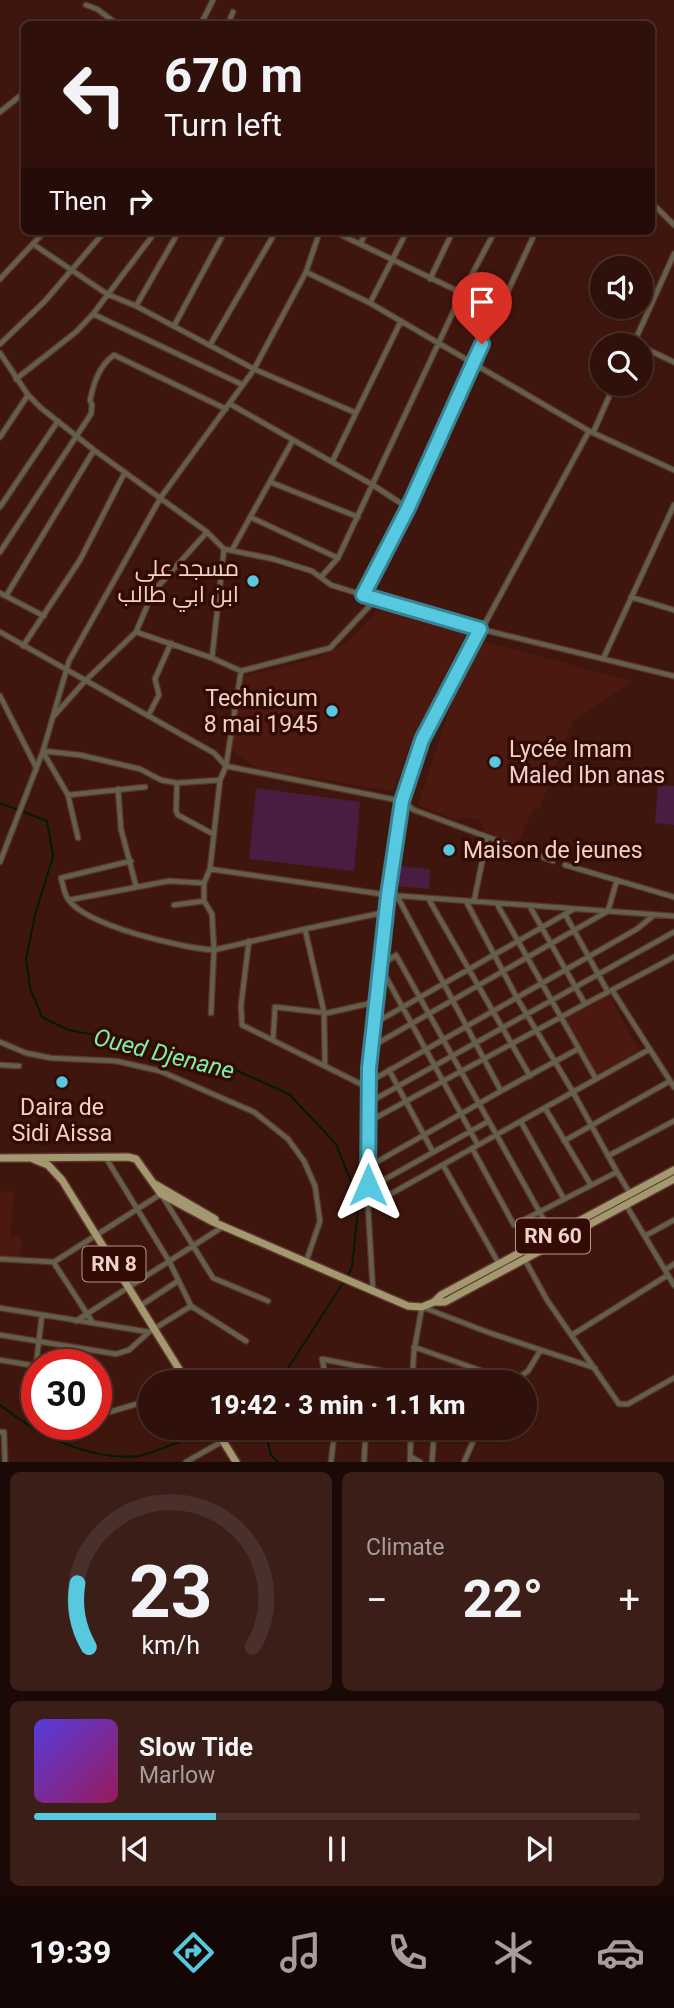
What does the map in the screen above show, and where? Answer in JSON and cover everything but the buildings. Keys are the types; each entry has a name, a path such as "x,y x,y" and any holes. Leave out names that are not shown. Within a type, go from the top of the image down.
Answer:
{"main road":[{"name":"RN 8","path":"29,1157 55,1171 152,1331 179,1370"},
{"path":"0,1158 136,1159 161,1194 211,1221 223,1224"},
{"name":"RN 60","path":"434,1302 441,1295 674,1170"},
{"name":"RN 60","path":"422,1307 445,1301 674,1179"},
{"path":"152,1182 223,1224 354,1285 408,1306 422,1307"},
{"path":"223,1440 236,1462"}],"street":[{"path":"202,21 213,0"},
{"path":"86,5 97,9 113,21"},
{"path":"229,21 233,12"},
{"path":"0,111 20,96"},
{"path":"655,206 674,225"},
{"path":"0,279 41,235"},
{"path":"0,344 45,301 102,235"},
{"path":"16,379 76,332 93,314 153,235"},
{"path":"135,306 177,235"},
{"path":"174,326 223,235"},
{"path":"210,345 274,235"},
{"path":"0,862 43,751 69,661 161,497 254,369 306,272 317,235"},
{"path":"341,235 462,293"},
{"path":"360,244 365,235"},
{"path":"370,303 405,235"},
{"path":"430,279 451,235"},
{"path":"321,577 338,558 462,293 493,235"},
{"path":"363,595 408,508 534,235"},
{"path":"33,244 107,294 254,369 356,413"},
{"path":"641,333 674,254"},
{"path":"0,269 5,273"},
{"path":"306,272 370,303 591,432 674,470"},
{"path":"93,314 243,385"},
{"path":"332,462 401,321"},
{"path":"0,353 28,395 94,450 207,532 224,549 274,559 312,571 331,585 480,629 674,676"},
{"path":"653,353 674,362"},
{"path":"0,552 91,414 92,391 100,368 114,355 293,440 408,508"},
{"path":"0,437 28,395"},
{"path":"373,1292 368,1207 371,1047 388,895 402,801 422,740 609,396"},
{"path":"0,507 58,421"},
{"path":"232,550 293,440"},
{"path":"6,596 94,450"},
{"path":"23,646 80,560 125,472"},
{"path":"270,482 358,517"},
{"path":"603,659 674,505"},
{"path":"250,517 338,558"},
{"path":"52,718 85,681 136,632 153,592 207,532"},
{"path":"212,658 224,549"},
{"path":"0,593 44,616"},
{"path":"631,597 674,610"},
{"path":"136,632 242,671 330,649 376,599"},
{"path":"0,632 214,752 226,766 402,801 414,810 553,861"},
{"path":"148,716 159,695 155,679 171,643"},
{"path":"211,1013 214,950 212,914 204,901 204,883 210,869 220,780 226,766 242,671"},
{"path":"0,696 36,768"},
{"path":"43,751 80,755 139,769 161,780 177,783 220,780"},
{"path":"43,751 68,795 78,838"},
{"path":"177,783 178,815 213,834"},
{"path":"68,795 145,787"},
{"path":"118,789 121,829 136,886"},
{"path":"474,901 487,838"},
{"path":"131,861 61,878 68,900 101,920 143,936 193,948 214,950 386,912"},
{"path":"565,865 674,897"},
{"path":"210,869 388,895 674,916"},
{"path":"371,1047 608,911 617,880"},
{"path":"68,900 169,881 204,883"},
{"path":"397,895 501,1091"},
{"path":"428,898 530,1076"},
{"path":"174,905 204,901"},
{"path":"466,901 517,998 631,1195"},
{"path":"496,903 596,1079"},
{"path":"529,905 585,1004"},
{"path":"374,1023 575,909"},
{"path":"565,914 599,974 674,1087"},
{"path":"369,1085 389,1070 637,929 654,915"},
{"path":"305,929 324,1012 325,1065"},
{"path":"369,1103 674,932"},
{"path":"249,941 241,1005 242,1025 369,1085"},
{"path":"380,966 396,955 553,1236"},
{"path":"368,1122 536,1030 672,960"},
{"path":"380,966 470,1131 475,1147 514,1225 617,1172"},
{"path":"273,1040 275,1007 324,1012 376,1002"},
{"path":"0,1042 26,1053 51,1058 116,1061 160,1070 254,1112 288,1139 304,1161 315,1186 320,1221 306,1262"},
{"path":"368,1167 578,1049"},
{"path":"368,1207 650,1049"},
{"path":"0,1065 19,1066"},
{"path":"389,1070 433,1152"},
{"path":"564,1141 670,1081"},
{"path":"545,1108 591,1185"},
{"path":"368,1185 382,1181 489,1121"},
{"path":"608,1156 674,1121"},
{"path":"521,1122 564,1199"},
{"path":"105,1157 169,1261 191,1306 246,1341"},
{"path":"443,1165 499,1264"},
{"path":"0,1259 54,1262 161,1194 213,1278 268,1301"},
{"path":"626,1205 674,1285"},
{"path":"645,1236 674,1220"},
{"path":"76,1321 223,1224"},
{"path":"525,1259 547,1300 619,1404 628,1404 674,1378"},
{"path":"54,1262 94,1323"},
{"path":"572,1335 667,1273 674,1264"},
{"path":"139,1307 178,1281"},
{"path":"0,1335 116,1354 129,1350 152,1331 191,1306"},
{"path":"413,1370 422,1307 540,1351 595,1368"},
{"path":"0,1308 152,1331"},
{"path":"38,1349 42,1315"},
{"path":"414,1347 479,1370"},
{"path":"529,1370 540,1351"},
{"path":"324,1370 322,1359 374,1370"},
{"path":"0,1360 21,1366"},
{"path":"112,1411 138,1404"},
{"path":"0,1432 4,1432 5,1462"},
{"path":"186,1462 220,1440"},
{"path":"331,1462 334,1440"},
{"path":"364,1462 365,1440"},
{"path":"411,1440 410,1459 421,1462"},
{"path":"432,1462 434,1440"},
{"path":"464,1462 474,1440"}],"shaded area":[{"name":"Technicum 8 mai 1945","path":"385,609 466,633 409,746 393,791 260,769 231,751 242,677 316,659 349,641 378,610"},
{"name":"Lycée Imam Maled Ibn anas","path":"483,641 632,681 573,720 539,810 533,809 518,844 485,832 480,820 468,817 456,820 418,805 454,696"},
{"path":"658,785 674,786 674,825 655,823"},
{"path":"256,788 360,802 354,871 249,859"},
{"path":"397,866 430,869 429,889 395,886"},
{"path":"609,994 639,1051 596,1075 563,1018"},
{"path":"0,1191 14,1192 10,1236 18,1237 22,1242 20,1258 0,1256"}],"waterway":[{"name":"Oued Djenane","path":"0,803 47,821 53,856 35,915 26,959 30,988 42,1017 68,1030 148,1045 229,1067 289,1094 336,1144 359,1201 352,1267 348,1276"},
{"name":"Oued Djenane","path":"287,1370 345,1280"},
{"path":"0,1405 30,1426 65,1444 102,1455 139,1456 184,1440"},
{"name":"Oued Djenane","path":"267,1440 271,1455 278,1462"}],"place":[{"name":"مسجد علي ابن ابي طالب","path":"253,581"},
{"name":"Technicum 8 mai 1945","path":"332,711"},
{"name":"Lycée Imam Maled Ibn anas","path":"495,762"},
{"name":"Maison de jeunes","path":"449,850"},
{"name":"Daira de Sidi Aissa","path":"62,1082"}],"route":[{"path":"368,1185 369,1068 388,895 402,801 422,740 480,629 363,595 408,508 482,344"}]}
